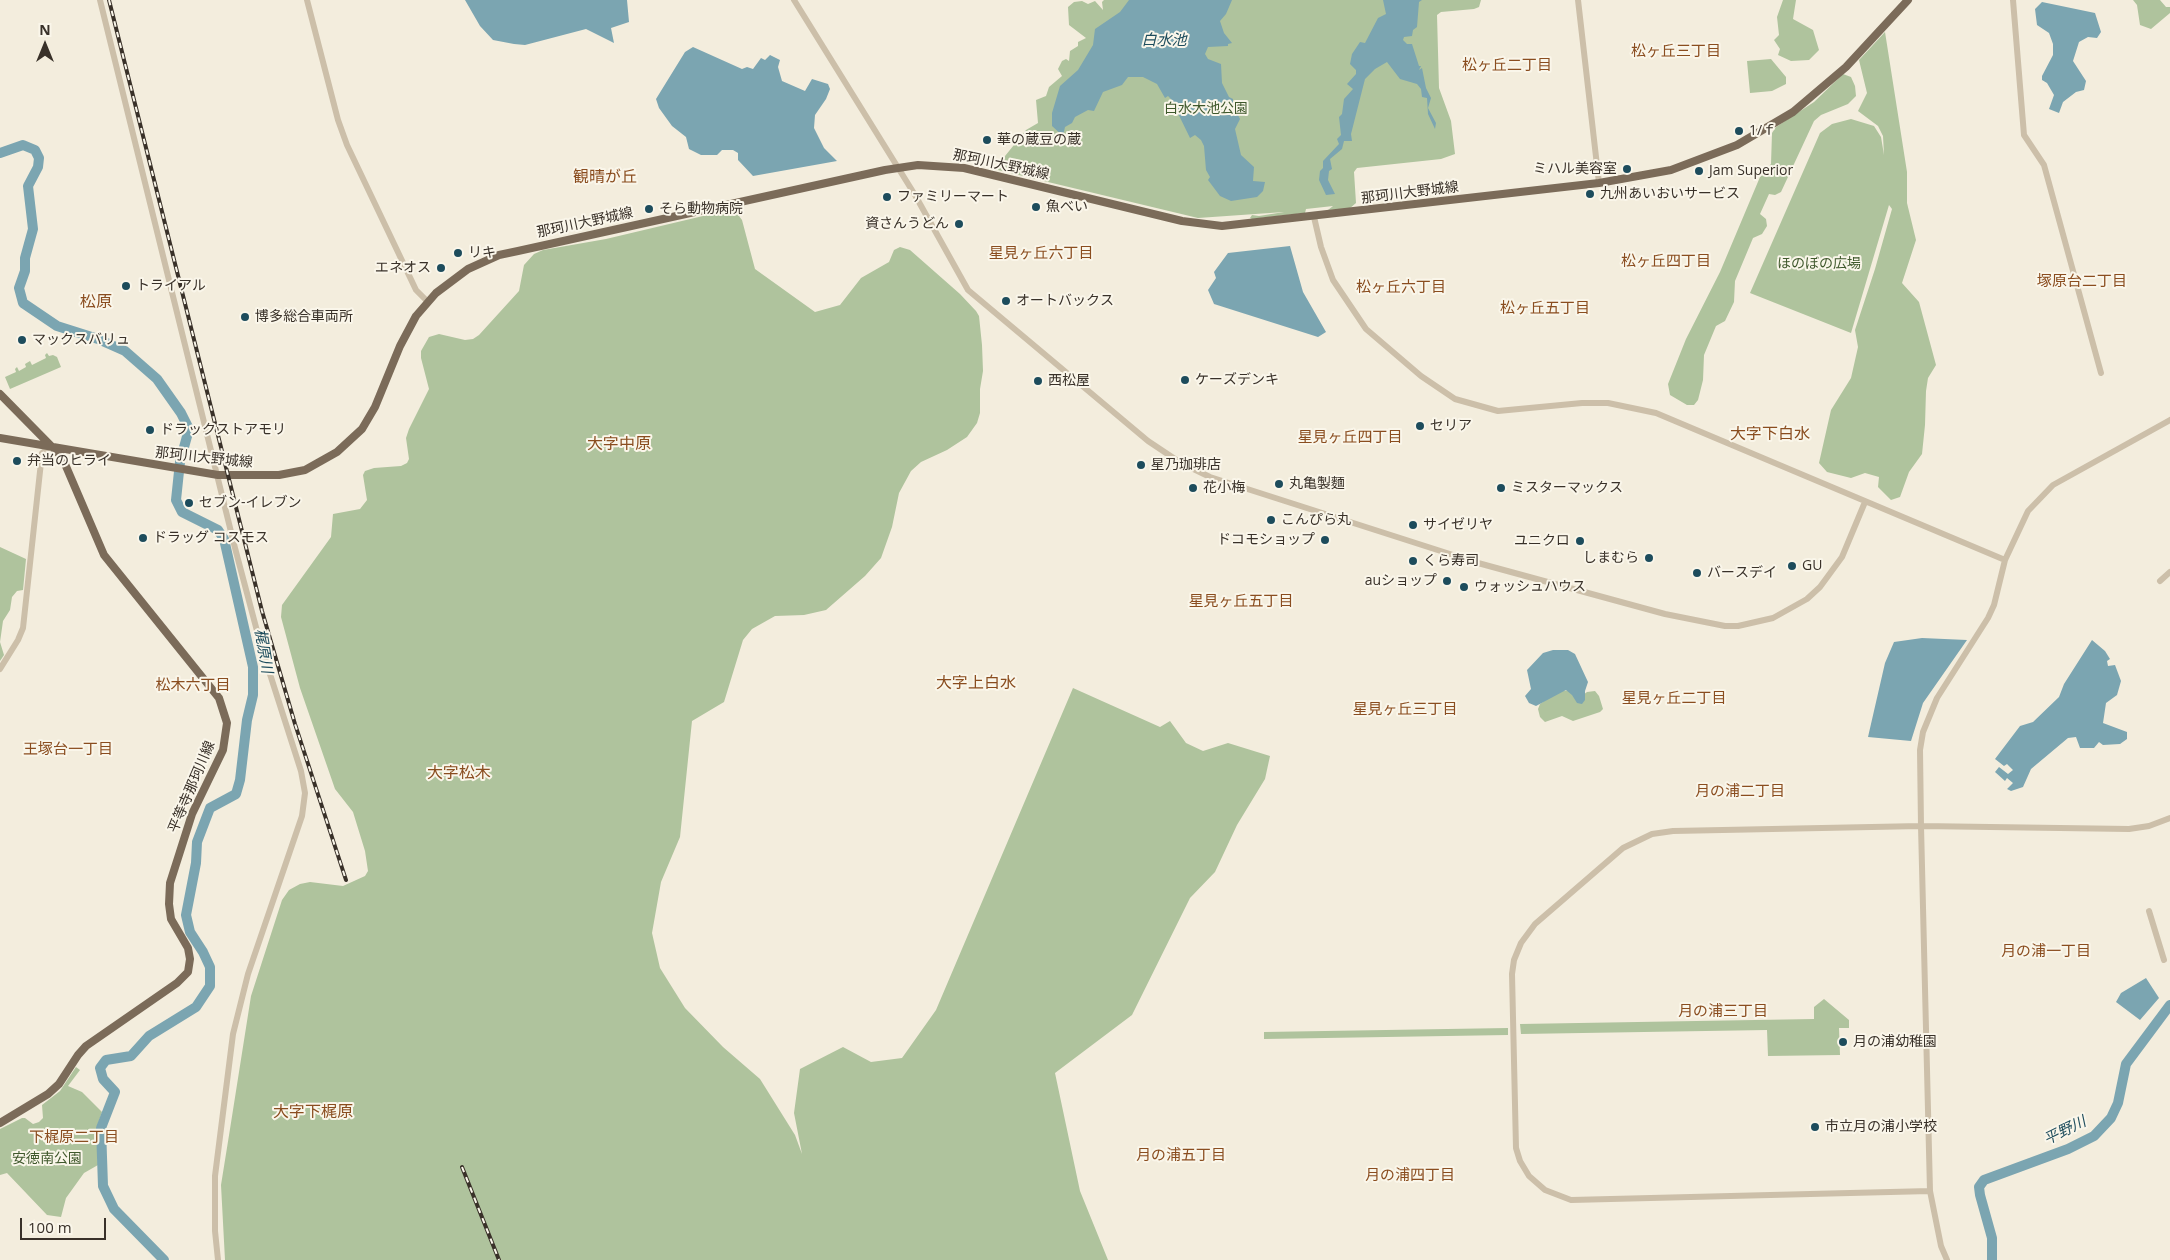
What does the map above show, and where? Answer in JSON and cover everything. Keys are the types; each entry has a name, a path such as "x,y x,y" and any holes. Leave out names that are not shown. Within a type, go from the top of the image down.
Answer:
{"main road":[{"name":"那珂川大野城線","path":"0,438 218,475 267,476 294,473 316,465 346,445 362,429 375,407 404,335 428,301 460,274 499,255 899,168 934,165 964,168 1196,224 1227,226 1639,177 1692,163 1737,145 1782,120 1816,95 1846,67 1908,0"},
{"path":"0,394 51,446"},
{"name":"平等寺那珂川線","path":"0,1123 48,1094 58,1084 86,1046 177,983 188,972 190,959 188,948 172,919 168,904 170,883 192,814 223,750 227,723 219,698 104,555 62,457 51,446"}],"street":[{"path":"100,0 261,646 301,771 305,799 295,839 248,974 233,1034 215,1176 215,1231 218,1260"},
{"path":"307,0 338,120 348,145 416,290 428,301"},
{"path":"794,0 899,168 968,290 1148,441 1181,463 1210,477 1478,563 1665,614 1725,626 1738,626 1773,618 1807,599 1826,580 1842,557 1865,502"},
{"path":"1578,0 1599,183"},
{"path":"2012,0 2024,135 2044,165 2101,373"},
{"path":"1314,217 1321,247 1334,280 1366,329 1414,371 1455,399 1498,411 1582,404 1608,404 1656,413 2005,560"},
{"path":"1947,1260 1940,1246 1930,1191 1921,826 1920,750 1923,732 1937,698 1991,612 2005,560 2028,511 2053,485 2170,420"},
{"path":"0,669 18,640 23,628 42,453 51,446"},
{"path":"2160,581 2170,572"},
{"path":"1930,1191 1571,1200 1545,1190 1529,1176 1520,1161 1516,1148 1512,974 1514,960 1521,943 1535,924 1623,848 1652,834 1674,831 1921,826 2129,829 2149,826 2170,818"},
{"path":"2149,911 2164,960"}],"green space":[{"name":"白水大池公園","path":"1104,0 1481,0 1479,7 1474,9 1441,12 1437,15 1439,88 1451,121 1455,154 1441,159 1357,168 1354,172 1356,203 1349,209 1328,210 1333,206 1306,209 1305,213 1252,219 1250,218 1252,215 1259,216 1284,212 1198,218 998,170 997,167 1001,161 1026,130 1038,123 1036,100 1046,96 1049,87 1062,76 1058,69 1062,61 1066,59 1069,61 1070,51 1078,46 1078,42 1086,38 1069,25 1068,7 1074,2 1082,1 1088,4 1095,1 1103,10 1102,2"},
{"path":"1783,0 1796,0 1793,19 1813,30 1819,50 1809,60 1791,61 1778,55 1780,49 1774,40 1779,35 1777,17"},
{"path":"2133,0 2160,0 2166,7 2170,7 2170,13 2151,29 2140,25 2137,5"},
{"name":"ほのぼの広場","path":"1885,32 1907,172 1907,203 1916,240 1902,283 1919,302 1936,365 1928,378 1922,454 1909,472 1900,497 1891,500 1878,487 1879,477 1865,473 1851,478 1827,472 1819,463 1831,410 1851,378 1858,347 1855,330 1892,209 1889,205 1851,333 1750,293 1820,133 1832,124 1851,119 1874,126 1881,137 1884,155 1883,136 1878,126 1858,111 1867,93 1859,60"},
{"path":"1771,59 1786,77 1786,84 1772,91 1750,93 1747,61"},
{"path":"1843,74 1851,77 1855,86 1856,96 1848,104 1821,115 1814,121 1781,192 1775,195 1769,194 1760,214 1766,219 1767,226 1762,234 1753,238 1735,281 1734,302 1725,321 1716,326 1704,355 1703,380 1698,400 1694,405 1687,405 1670,395 1668,384 1686,339 1720,272 1760,177 1771,164 1772,133 1776,127 1814,102"},
{"path":"724,211 736,212 742,220 755,269 815,312 840,305 861,278 889,262 894,250 900,247 910,250 960,294 976,311 979,316 982,345 983,371 980,389 980,413 977,423 967,437 947,450 921,462 911,471 899,493 892,527 881,558 865,576 826,610 804,615 775,616 752,629 743,640 724,702 692,721 680,837 661,882 652,933 660,968 685,1008 723,1047 760,1079 795,1135 802,1154 794,1113 800,1069 843,1047 871,1062 902,1058 936,1010 1073,688 1160,727 1170,721 1186,743 1203,751 1228,743 1270,756 1265,779 1237,825 1215,872 1190,898 1132,1015 1055,1073 1080,1191 1108,1260 225,1260 221,1185 251,996 282,900 289,890 300,884 310,882 343,886 365,876 368,871 365,851 353,812 335,789 300,688 281,617 282,605 331,537 333,514 360,509 367,500 363,475 365,471 374,468 401,466 407,463 409,459 406,438 429,389 421,351 429,337 439,334 465,340 473,339 479,335 519,291 524,265 534,254 543,250 606,239"},
{"path":"47,353 49,356 57,357 61,367 10,389 5,377 16,372 15,369 17,367 19,371 26,367 25,364 30,361 32,365 46,358 45,355"},
{"path":"0,547 26,559 23,590 17,591 12,597 10,610 3,621 0,642"},
{"path":"0,642 4,655 0,661"},
{"path":"1569,690 1579,698 1587,692 1595,691 1599,696 1603,709 1600,712 1573,721 1562,716 1545,722 1540,717 1538,709 1540,704 1557,692"},
{"path":"1824,999 1849,1020 1849,1028 1839,1028 1840,1055 1768,1056 1767,1030 1521,1034 1520,1024 1814,1019 1814,1007"},
{"path":"1508,1028 1508,1035 1264,1039 1264,1032"},
{"name":"安徳南公園","path":"76,1067 80,1070 68,1086 82,1092 102,1112 96,1129 98,1165 84,1173 66,1198 61,1217 47,1215 7,1173 0,1175 0,1129 22,1118 33,1124 39,1122 43,1118 42,1105 60,1091"}],"water":[{"path":"465,0 627,0 629,22 611,28 614,43 586,29 525,45 514,44 493,40 480,26"},
{"name":"白水池","path":"1129,0 1232,0 1226,14 1220,21 1224,33 1232,43 1228,44 1228,46 1208,47 1205,54 1208,59 1221,64 1222,83 1229,97 1233,99 1233,105 1240,119 1235,129 1241,155 1254,167 1253,181 1265,182 1263,191 1257,197 1231,201 1220,196 1208,180 1210,177 1206,170 1204,146 1201,140 1195,135 1190,138 1171,99 1168,96 1165,98 1157,84 1143,77 1128,77 1122,85 1103,92 1094,111 1088,110 1075,117 1072,123 1065,127 1063,136 1052,126 1052,113 1060,86 1078,70 1093,45 1095,29 1120,12"},
{"path":"1383,0 1422,0 1419,2 1417,27 1413,30 1412,36 1404,37 1403,40 1407,44 1412,44 1419,66 1421,66 1419,70 1422,68 1426,88 1431,98 1428,108 1436,123 1435,129 1428,114 1427,98 1422,97 1421,89 1417,84 1400,79 1387,62 1375,69 1365,79 1351,134 1352,141 1344,141 1342,149 1330,159 1332,169 1329,171 1328,180 1335,194 1326,195 1319,180 1320,171 1323,168 1323,161 1339,144 1337,139 1341,135 1339,117 1342,114 1344,99 1353,89 1347,84 1356,74 1356,70 1350,64 1352,54 1360,42 1365,43 1378,18 1386,14"},
{"path":"2042,2 2095,13 2101,32 2097,38 2088,37 2079,42 2073,61 2086,81 2084,90 2076,92 2063,102 2059,113 2049,109 2054,95 2047,83 2042,80 2042,76 2053,55 2053,44 2049,33 2037,25 2035,9"},
{"path":"693,47 742,69 747,67 753,69 761,58 765,60 770,55 780,60 778,67 782,81 805,91 812,79 828,84 830,89 826,99 815,115 814,128 824,148 837,161 753,176 738,160 738,153 733,150 722,150 717,155 701,155 689,149 686,137 672,126 659,108 656,99 685,52"},
{"path":"1290,246 1303,292 1326,332 1318,337 1214,304 1208,290 1216,278 1214,272 1228,253"},
{"path":"1922,638 1967,640 1923,703 1911,741 1868,737 1885,663 1894,642"},
{"path":"2092,640 2105,651 2110,659 2107,661 2108,666 2115,665 2121,681 2117,695 2106,703 2103,723 2127,732 2127,739 2120,744 2103,745 2099,742 2094,748 2080,748 2076,737 2068,738 2031,769 2023,787 2011,791 2007,789 2013,783 2007,778 2005,781 1995,772 1999,767 2008,774 2013,770 2007,764 2004,766 1995,759 2020,726 2033,722 2059,697 2064,684"},
{"path":"1553,650 1568,650 1575,654 1588,682 1585,700 1582,704 1577,703 1566,690 1536,706 1529,703 1525,696 1531,689 1527,670 1543,653"},
{"path":"2146,978 2159,998 2140,1020 2116,1002 2121,993"}],"waterway":[{"name":"梶原川","path":"0,153 23,145 35,150 39,158 38,167 28,186 33,229 25,258 25,271 19,288 23,303 57,326 98,339 125,351 157,379 181,413 189,429 180,462 176,500 182,512 218,530 224,539 253,667 253,695 247,720 240,780 236,794 210,808 197,842 196,863 186,915 190,932 210,967 210,986 196,1007 149,1036 131,1056 106,1060 100,1068 103,1079 115,1092 101,1128 103,1186 114,1209 164,1260"},
{"name":"平野川","path":"1992,1260 1992,1238 1979,1187 1984,1180 2068,1149 2094,1136 2111,1118 2118,1103 2126,1064 2170,1005"}],"railway":[{"path":"109,0 262,611 295,724 346,880"},
{"path":"462,1167 499,1260"}],"place":[{"name":"1/ｆ","path":"1739,131"},
{"name":"華の蔵豆の蔵","path":"987,140"},
{"name":"ミハル美容室","path":"1627,169"},
{"name":"Jam Superior","path":"1699,171"},
{"name":"九州あいおいサービス","path":"1590,194"},
{"name":"ファミリーマート","path":"887,197"},
{"name":"魚べい","path":"1036,207"},
{"name":"そら動物病院","path":"649,209"},
{"name":"資さんうどん","path":"959,224"},
{"name":"リキ","path":"458,253"},
{"name":"エネオス","path":"441,268"},
{"name":"トライアル","path":"126,286"},
{"name":"オートバックス","path":"1006,301"},
{"name":"博多総合車両所","path":"245,317"},
{"name":"マックスバリュ","path":"22,340"},
{"name":"ケーズデンキ","path":"1185,380"},
{"name":"西松屋","path":"1038,381"},
{"name":"セリア","path":"1420,426"},
{"name":"ドラックストアモリ","path":"150,430"},
{"name":"弁当のヒライ","path":"17,461"},
{"name":"星乃珈琲店","path":"1141,465"},
{"name":"丸亀製麵","path":"1279,484"},
{"name":"花小梅","path":"1193,488"},
{"name":"ミスターマックス","path":"1501,488"},
{"name":"セブン-イレブン","path":"189,503"},
{"name":"こんぴら丸","path":"1271,520"},
{"name":"サイゼリヤ","path":"1413,525"},
{"name":"ドラッグ コスモス","path":"143,538"},
{"name":"ドコモショップ","path":"1325,540"},
{"name":"ユニクロ","path":"1580,541"},
{"name":"しまむら","path":"1649,558"},
{"name":"くら寿司","path":"1413,561"},
{"name":"GU","path":"1792,566"},
{"name":"バースデイ","path":"1697,573"},
{"name":"auショップ","path":"1447,581"},
{"name":"ウォッシュハウス","path":"1464,587"},
{"name":"月の浦幼稚園","path":"1843,1042"},
{"name":"市立月の浦小学校","path":"1815,1127"}],"district":[{"name":"松ヶ丘三丁目","path":"1676,52"},
{"name":"松ヶ丘二丁目","path":"1507,66"},
{"name":"観晴が丘","path":"605,177"},
{"name":"星見ヶ丘六丁目","path":"1041,254"},
{"name":"松ヶ丘四丁目","path":"1666,262"},
{"name":"塚原台二丁目","path":"2082,282"},
{"name":"松ヶ丘六丁目","path":"1401,288"},
{"name":"松原","path":"96,302"},
{"name":"松ヶ丘五丁目","path":"1545,309"},
{"name":"大字下白水","path":"1770,434"},
{"name":"星見ヶ丘四丁目","path":"1350,438"},
{"name":"大字中原","path":"619,444"},
{"name":"星見ヶ丘五丁目","path":"1241,602"},
{"name":"大字上白水","path":"976,683"},
{"name":"松木六丁目","path":"193,686"},
{"name":"星見ヶ丘二丁目","path":"1674,699"},
{"name":"星見ヶ丘三丁目","path":"1405,710"},
{"name":"王塚台一丁目","path":"68,750"},
{"name":"大字松木","path":"459,773"},
{"name":"月の浦二丁目","path":"1740,792"},
{"name":"月の浦一丁目","path":"2046,952"},
{"name":"月の浦三丁目","path":"1723,1012"},
{"name":"大字下梶原","path":"313,1112"},
{"name":"下梶原二丁目","path":"74,1138"},
{"name":"月の浦五丁目","path":"1181,1156"},
{"name":"月の浦四丁目","path":"1410,1176"}]}
